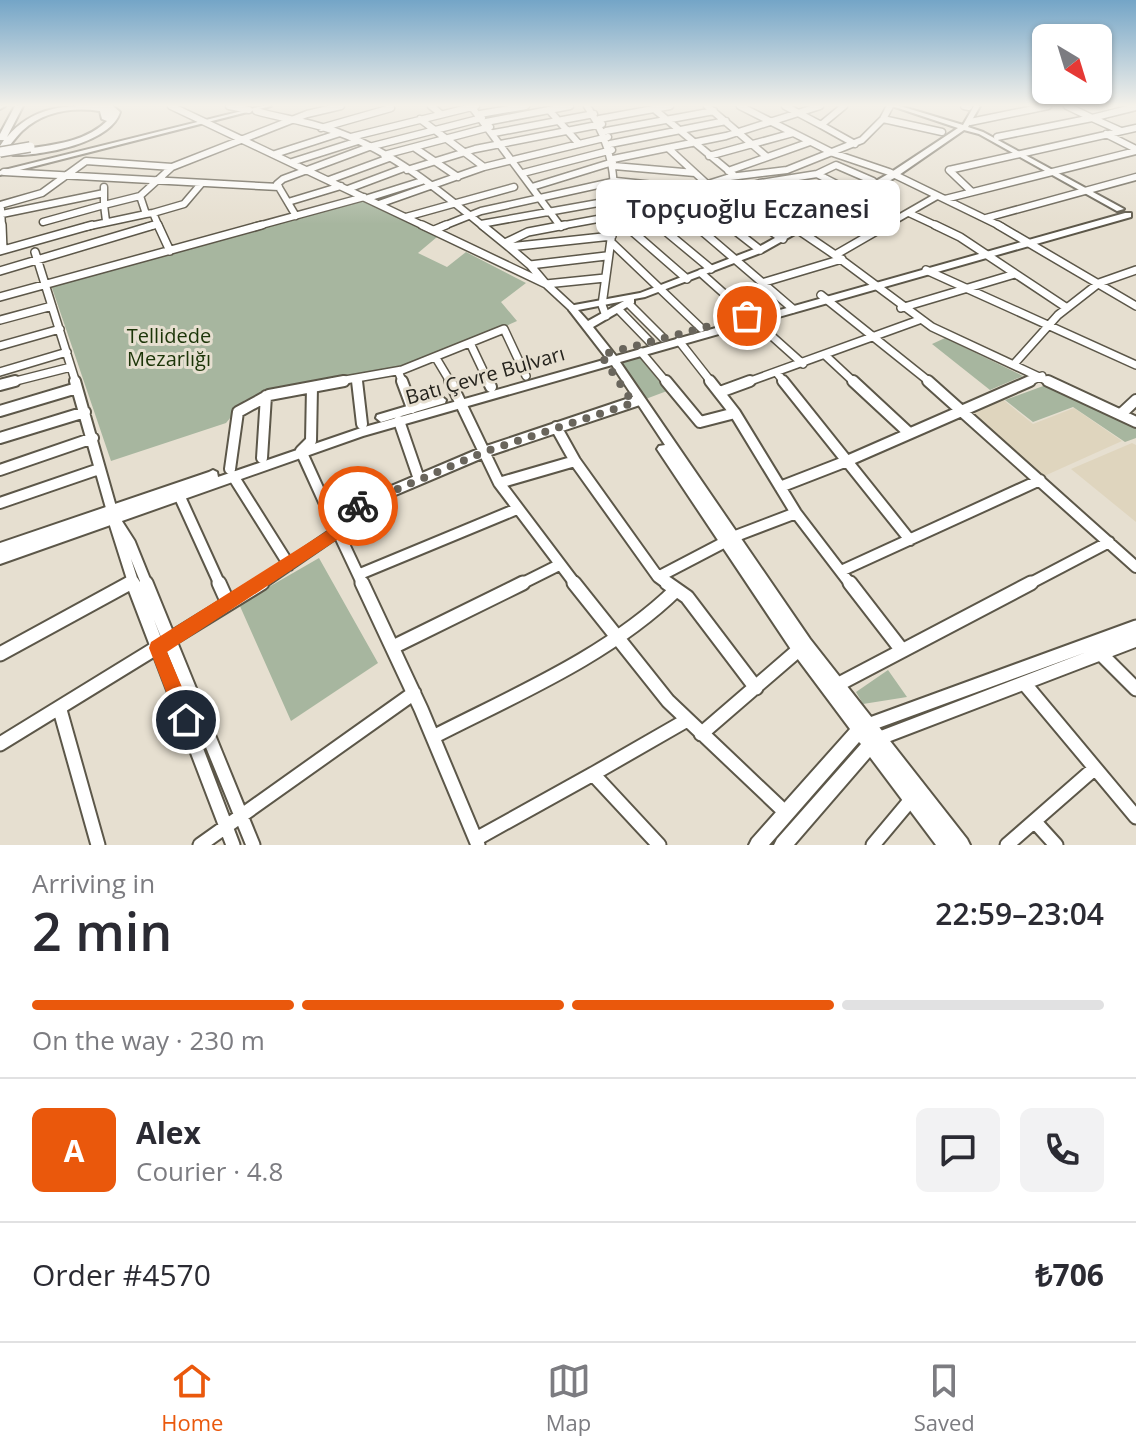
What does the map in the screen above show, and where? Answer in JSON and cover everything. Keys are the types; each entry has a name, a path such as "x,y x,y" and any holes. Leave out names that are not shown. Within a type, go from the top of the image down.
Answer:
{"highway":[{"path":"30,149 44,145"},
{"path":"0,153 48,145"}],"main road":[{"path":"2,173 124,145"},
{"path":"860,192 873,181 891,174 926,145"},
{"path":"572,308 602,305 660,290 760,250 800,229 935,145"},
{"path":"1007,145 1022,153"},
{"path":"1010,145 1130,212"},
{"name":"Batı Çevre Bulvarı","path":"0,549 179,495 262,458 412,408 459,399 663,338 1130,212"},
{"name":"Batı Çevre Bulvarı","path":"874,283 983,252"},
{"path":"586,327 642,295"},
{"name":"Batı Çevre Bulvarı","path":"0,558 232,472 399,421 491,387 607,357 641,352 789,306"},
{"path":"572,308 802,646 915,795 947,845"},
{"path":"802,646 837,685 863,727"},
{"path":"773,842 786,813 863,727"},
{"path":"773,842 874,741"},
{"path":"915,795 961,845"}],"street":[{"path":"43,222 140,196 172,167 227,145"},
{"path":"257,145 546,284 605,278"},
{"path":"274,154 301,145"},
{"path":"292,162 344,145"},
{"path":"366,145 405,169 481,224 530,265 572,308"},
{"path":"296,216 277,184 306,169 375,145"},
{"path":"329,180 424,145"},
{"path":"451,145 484,167"},
{"path":"288,202 491,145"},
{"path":"503,145 561,227"},
{"path":"534,145 541,153"},
{"path":"379,204 484,167 573,145"},
{"path":"523,173 576,145"},
{"path":"606,316 602,305 616,181 608,145"},
{"path":"532,187 681,145"},
{"path":"697,145 735,176"},
{"path":"728,171 800,145"},
{"path":"817,145 891,174 986,218 1136,306"},
{"path":"692,189 735,176 787,170 851,145"},
{"path":"972,192 949,170 1055,145"},
{"path":"709,156 755,146 767,157"},
{"path":"415,148 458,177"},
{"path":"668,148 706,183"},
{"path":"765,282 839,257 909,213 941,198 1136,150"},
{"path":"172,167 86,156 68,175 42,193 1,205 1,250 106,221 150,214 184,204 201,184"},
{"path":"613,162 695,173"},
{"path":"481,224 615,200 674,207 760,183 817,174 836,165 873,181"},
{"path":"2,173 279,187"},
{"path":"817,174 860,192"},
{"path":"986,218 1136,177"},
{"path":"104,178 106,221"},
{"path":"792,180 837,205"},
{"path":"0,297 422,181"},
{"path":"434,230 468,216 616,181 709,190 783,239"},
{"path":"760,183 817,218"},
{"path":"406,217 450,202 514,187"},
{"path":"737,189 839,257 919,320 1136,422"},
{"path":"2,214 104,193"},
{"path":"140,196 170,251"},
{"path":"627,200 711,269"},
{"path":"697,201 760,250"},
{"path":"40,207 46,238"},
{"path":"674,207 735,261 765,282 789,306"},
{"path":"909,213 983,252 1067,308"},
{"path":"507,245 528,232 614,216"},
{"path":"614,216 687,279"},
{"path":"0,271 36,256 73,250 158,224"},
{"path":"67,232 73,250"},
{"path":"507,245 611,239 701,328"},
{"path":"36,256 93,438 132,582 233,845"},
{"path":"530,265 606,256"},
{"path":"926,270 1136,365"},
{"path":"1015,363 1067,308 1099,283 1136,270"},
{"path":"701,273 747,316 758,318 803,364"},
{"path":"901,308 1015,274"},
{"path":"824,297 962,410 1136,567"},
{"path":"628,303 663,338"},
{"path":"0,320 52,306"},
{"path":"618,309 650,342"},
{"path":"720,392 919,320"},
{"path":"0,346 60,329"},
{"path":"289,565 232,472 238,412 266,396 398,371 471,345 504,329 526,376"},
{"path":"679,341 735,413 796,513 901,649"},
{"path":"471,345 491,387"},
{"path":"0,372 67,352"},
{"path":"641,352 700,422 735,413"},
{"path":"826,356 909,433"},
{"path":"436,358 499,483 559,565 687,720 786,813"},
{"path":"0,385 71,367"},
{"path":"398,371 412,408"},
{"path":"777,373 910,540"},
{"path":"780,487 1042,376"},
{"path":"357,379 362,424"},
{"path":"312,387 311,441 301,451 414,693 477,842 687,720"},
{"path":"0,411 77,388"},
{"path":"262,458 266,396"},
{"path":"1121,414 1136,400"},
{"path":"331,517 484,452 636,401"},
{"path":"0,438 85,412"},
{"path":"399,421 419,479"},
{"path":"556,427 575,461 658,577 687,597 756,688"},
{"path":"0,470 93,438"},
{"path":"499,483 575,461"},
{"path":"0,503 99,469"},
{"path":"841,571 1040,480"},
{"path":"179,495 228,603"},
{"path":"360,574 517,509"},
{"path":"658,577 729,539 796,513"},
{"path":"113,514 130,543 253,845"},
{"path":"0,744 60,710 338,531"},
{"path":"837,685 1109,542"},
{"path":"393,647 559,565"},
{"path":"0,654 132,582"},
{"path":"433,737 617,637 665,603 676,590"},
{"path":"863,727 1136,627"},
{"path":"874,741 1136,640"},
{"path":"701,734 802,646"},
{"path":"1100,653 1136,689"},
{"path":"1024,683 1135,812"},
{"path":"200,845 414,693"},
{"path":"60,710 98,845"},
{"path":"1007,845 1036,823 1095,768"},
{"path":"593,774 659,845"},
{"path":"873,845 915,795"},
{"path":"1036,823 1056,845"}],"shaded area":[{"path":"1001,398 1033,424 1074,408 1122,441 1042,477 968,411"},
{"path":"1132,443 1136,445 1136,522 1071,469"}],"green space":[{"name":"Tellidede Mezarlığı","path":"364,200 437,237 418,253 447,267 466,252 526,283 501,302 517,321 459,347 385,373 245,400 226,423 111,461 51,285"},
{"path":"945,338 1023,376 990,390 932,344"},
{"path":"637,354 667,391 643,400 614,362"},
{"path":"1046,385 1136,426 1136,438 1125,442 1073,407 1033,422 1005,400"},
{"path":"319,558 378,663 291,721 239,604"},
{"path":"888,670 907,697 863,704 856,692"}],"way so far":[{"path":"358,506 484,452 633,403 601,355 747,316"}],"place":[{"name":"Topçuoğlu Eczanesi","path":"747,316"}],"route":[{"path":"186,720 157,648 169,637 275,575 338,531 331,517 358,506"}]}
